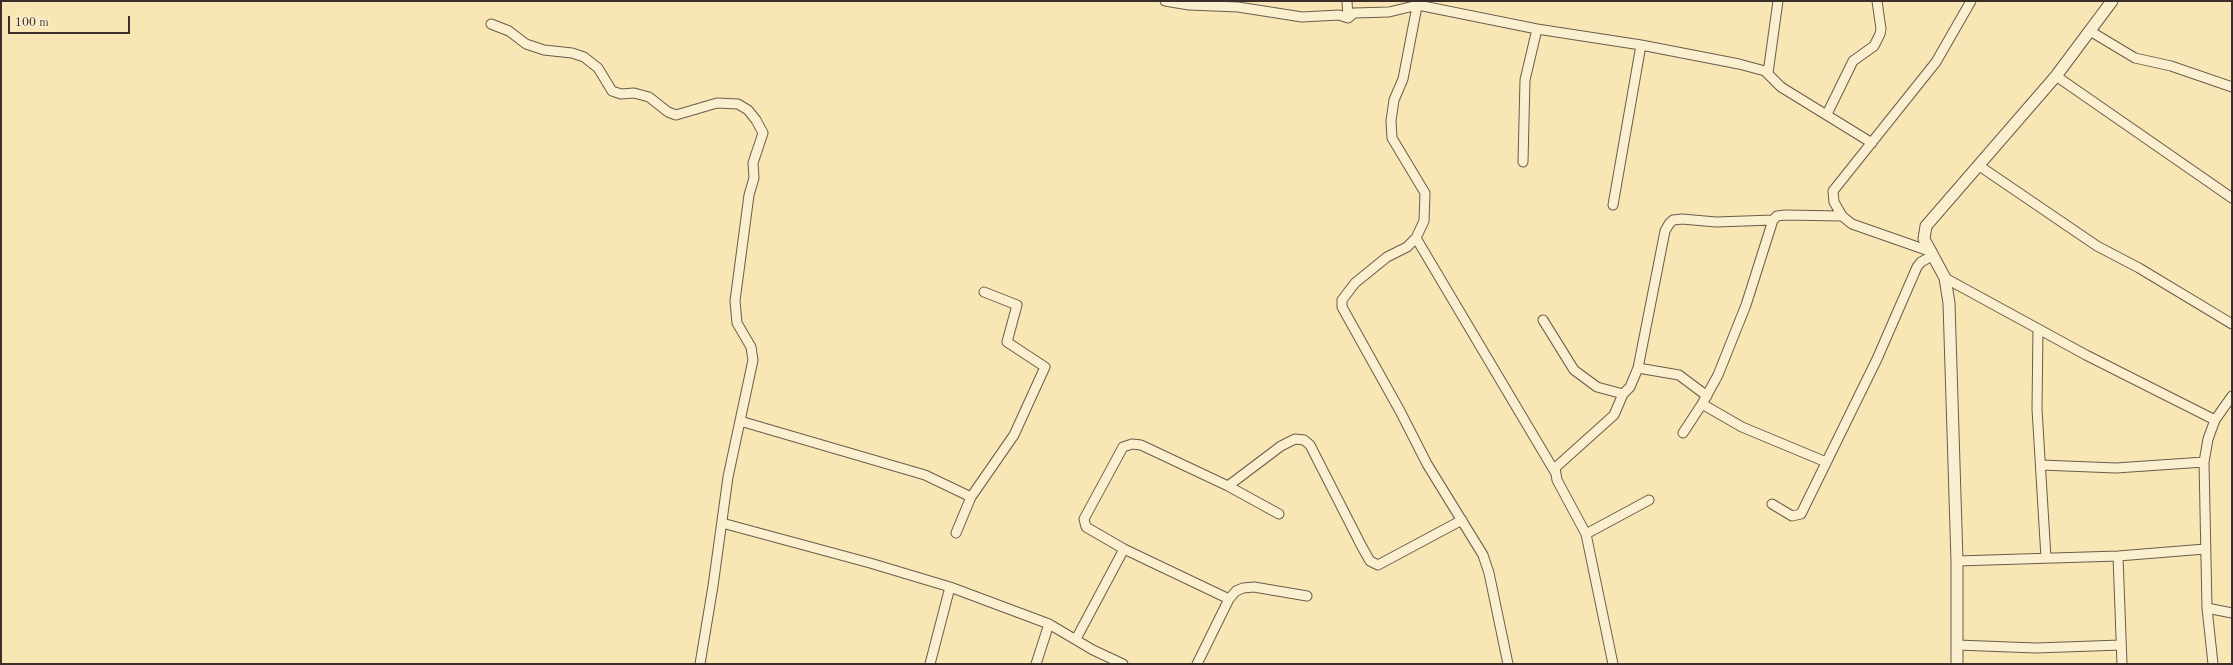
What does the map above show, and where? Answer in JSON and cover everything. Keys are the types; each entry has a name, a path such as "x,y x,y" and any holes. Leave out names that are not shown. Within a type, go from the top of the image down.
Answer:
{"street":[{"path":"1165,1 1184,4 1238,6 1302,17 1338,15 1348,18"},
{"path":"1347,1 1348,18"},
{"path":"1768,73 1778,1"},
{"path":"1826,114 1852,61 1874,46 1880,34 1881,29 1877,1"},
{"path":"1932,254 1852,224 1842,216 1834,202 1833,191 1936,62 1971,1"},
{"path":"1957,664 1956,561 1949,303 1945,278 1924,239 1926,226 2056,76 2112,1"},
{"path":"1348,18 1354,13 1389,12 1418,3 1537,29 1739,64 1768,73 1781,87 1872,143"},
{"path":"1418,3 1403,79 1394,100 1391,121 1394,142 1425,193 1424,221 1416,238 1407,247 1387,257 1355,283 1342,300 1342,307 1400,411 1427,464 1483,555 1489,573 1508,664"},
{"path":"491,24 509,31 526,44 544,50 572,53 584,57 598,68 612,91 621,94 634,93 649,97 668,112 676,115 717,103 729,103 743,107 756,120 763,133 753,163 754,178 749,195 735,301 737,323 751,347 753,360 728,477 700,664"},
{"path":"1523,162 1526,80 1537,29"},
{"path":"2090,31 2135,58 2171,66 2232,87"},
{"path":"1613,205 1641,46"},
{"path":"2056,76 2232,198"},
{"path":"1978,165 2097,246 2139,268 2232,324"},
{"path":"1683,433 1705,400 1718,375 1746,305 1773,220 1777,216 1785,215 1842,216"},
{"path":"1555,472 1558,465 1614,415 1623,394 1630,387 1638,368 1665,231 1669,224 1673,220 1682,219 1716,222 1773,220"},
{"path":"1416,238 1555,472 1586,534 1613,664"},
{"path":"1772,504 1792,516 1802,514 1877,359 1917,267 1932,254"},
{"path":"1945,278 2038,329 2215,420"},
{"path":"956,533 971,497 1014,435 1045,367 1007,342 1017,305 984,292"},
{"path":"1543,320 1574,370 1597,387 1623,394"},
{"path":"2038,329 2037,409 2046,558"},
{"path":"1638,368 1679,375 1705,400 1742,427 1826,462"},
{"path":"2213,664 2207,608 2204,462 2208,439 2215,420 2232,396"},
{"path":"740,421 925,475 971,497"},
{"path":"1228,486 1281,446 1295,439 1304,440 1310,445 1362,547 1370,560 1378,565 1462,520"},
{"path":"1229,599 1124,549 1093,533 1086,527 1084,519 1123,447 1132,444 1141,445 1228,486 1279,514"},
{"path":"2041,465 2116,468 2204,462"},
{"path":"1586,534 1649,500"},
{"path":"722,523 870,563 950,587 1049,624 1094,650 1123,664"},
{"path":"1076,639 1124,549"},
{"path":"1956,561 2118,556 2205,549"},
{"path":"2118,556 2122,664"},
{"path":"930,664 950,587"},
{"path":"1196,664 1229,599 1236,591 1249,587 1307,596"},
{"path":"2207,608 2232,613"},
{"path":"1036,664 1049,624"},
{"path":"1957,645 2036,648 2121,645"}]}
